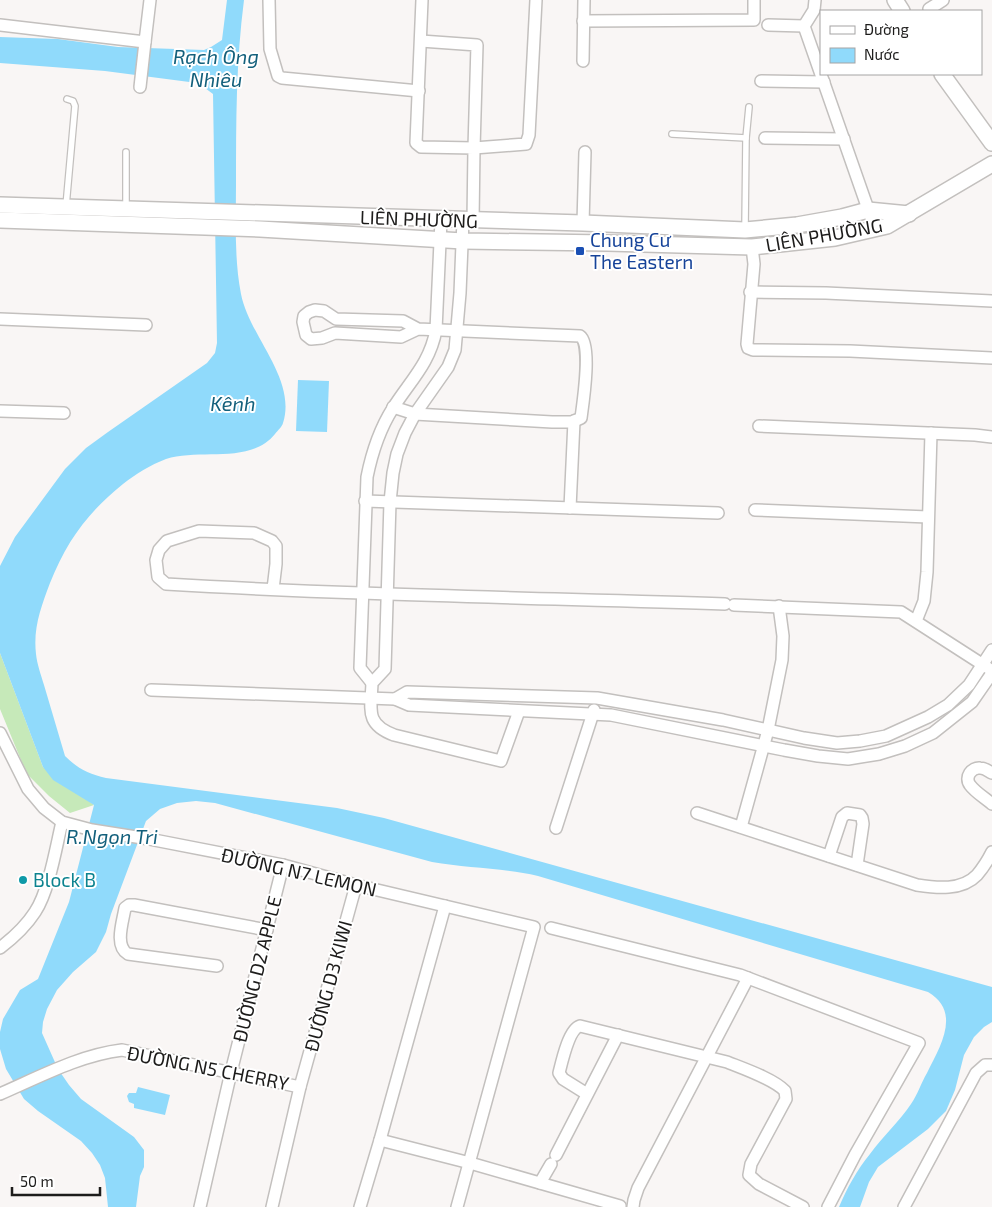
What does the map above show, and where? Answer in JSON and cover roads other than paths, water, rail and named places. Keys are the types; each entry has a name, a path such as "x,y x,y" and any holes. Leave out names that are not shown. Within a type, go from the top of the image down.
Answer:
{"street":[{"path":"140,87 150,0"},
{"path":"270,0 270,49 278,76 282,78 419,91"},
{"path":"422,0 416,143 421,147 474,148 528,143 536,0"},
{"path":"583,61 584,0"},
{"path":"583,21 754,20 754,0"},
{"path":"804,26 814,10 815,0"},
{"path":"929,9 943,0"},
{"path":"0,25 145,44"},
{"path":"768,25 804,26"},
{"path":"804,26 820,71"},
{"path":"372,683 385,669 390,502 397,454 415,414 448,367 455,350 463,241 468,220 474,148 477,45 421,41"},
{"path":"822,75 875,230"},
{"path":"943,75 992,143"},
{"path":"761,81 824,82"},
{"path":"765,138 844,139"},
{"path":"583,223 585,152"},
{"path":"911,214 992,164"},
{"path":"0,205 126,208"},
{"name":"LIÊN PHƯỜNG","path":"126,208 745,230 797,225 868,210 911,214"},
{"name":"LIÊN PHƯỜNG","path":"0,220 206,227 463,241 752,247 835,238 875,230 911,214"},
{"path":"441,220 436,330 433,345 427,359 383,424 373,448 367,477 360,668 372,683 372,717 375,725 384,731 405,739 501,761 519,711"},
{"path":"752,247 754,264 750,292 748,348 753,350 850,351 992,358"},
{"path":"750,292 826,293 992,301"},
{"path":"393,407 415,414 552,422 574,421 581,418 585,392 585,343 580,336 418,329 403,320 336,319 324,311 315,310 304,316 302,322 306,335 311,339 322,338 335,333 401,337 418,329"},
{"path":"0,319 146,325"},
{"path":"0,411 64,413"},
{"path":"570,508 574,421"},
{"path":"759,426 992,437"},
{"path":"916,621 924,601 927,572 931,433"},
{"path":"365,502 718,512"},
{"path":"755,510 928,517"},
{"path":"273,589 276,546 272,541 254,533 200,531 167,542 159,550 156,560 158,577 166,584 273,589 362,592 388,594 779,606 901,612 989,669"},
{"path":"741,827 768,730 782,660 783,636 779,606"},
{"path":"150,690 395,699 409,706 611,715 763,746 818,756 848,759 880,754 897,748 933,733 952,719 972,702 989,669 992,650"},
{"path":"395,699 407,692 597,698 723,720 804,738 837,743 886,736 928,717 948,705 989,669"},
{"path":"556,828 594,715 597,698"},
{"path":"0,733 28,789 44,808 62,822 43,895 36,911 25,925 0,948"},
{"path":"992,773 980,768 974,769 968,776 968,780 970,785 992,804"},
{"path":"697,813 917,885 936,888 949,887 976,876 992,852"},
{"path":"829,856 842,817 847,813 860,815 863,824 857,865"},
{"name":"ĐƯỜNG N7 LEMON","path":"62,822 92,830 283,865 356,885 534,927 470,1163"},
{"name":"ĐƯỜNG D2 APPLE","path":"200,1207 231,1072 283,865"},
{"name":"ĐƯỜNG D3 KIWI","path":"272,1207 300,1086 356,885"},
{"path":"216,966 124,952 121,928 125,908 129,905 134,905 267,930"},
{"path":"360,1207 445,906"},
{"path":"551,928 748,978 919,1043 855,1155 828,1207"},
{"path":"633,1207 638,1188 748,978"},
{"path":"587,1094 560,1077 560,1070 573,1030 580,1026 707,1057 748,1070 778,1085 785,1091 784,1103 751,1164 749,1175 754,1181 803,1207"},
{"path":"540,1183 618,1035"},
{"name":"ĐƯỜNG N5 CHERRY","path":"5,1092 108,1052 122,1050 300,1086"},
{"path":"904,1207 976,1073 985,1065 992,1066"},
{"path":"380,1140 470,1163 620,1206"},
{"path":"457,1207 470,1163"}],"lane":[{"path":"66,206 74,106 73,101 67,99"},
{"path":"745,230 746,138 749,107"},
{"path":"672,134 746,138"},
{"path":"126,152 126,208"}],"water":[{"path":"227,0 244,0 239,46 236,115 237,267 241,294 246,310 278,374 283,390 286,407 283,423 265,444 252,449 238,453 179,456 166,459 138,473 99,506 71,541 50,583 38,618 35,644 38,666 65,756 84,770 106,778 337,808 384,818 992,987 992,1022 974,1037 964,1055 955,1090 946,1111 928,1129 878,1167 869,1182 860,1207 839,1207 861,1166 902,1117 913,1100 942,1041 946,1020 944,1009 938,1000 928,992 538,876 512,871 432,862 215,803 196,801 177,803 160,809 146,821 106,932 96,952 73,972 57,990 47,1009 43,1022 42,1033 58,1069 69,1085 81,1099 134,1137 144,1150 144,1167 140,1176 136,1207 108,1207 105,1178 100,1165 92,1153 81,1141 24,1099 6,1069 0,1049 0,1032 3,1019 20,990 38,979 69,902 94,805 53,780 43,767 0,653 0,566 15,537 65,469 86,448 207,363 215,353 217,343 213,94 197,83 105,71 0,63 0,37 58,39 118,47 204,50 222,40"},
{"path":"298,380 329,381 327,432 296,431"},
{"path":"138,1087 170,1095 165,1115 134,1108 134,1104 129,1102 127,1096 129,1093 136,1093"}],"place":[{"name":"Chung Cư The Eastern","path":"580,251"},
{"name":"Block B","path":"23,880"}],"water label":[{"name":"Rạch Ông Nhiêu","path":"216,68"},
{"name":"Kênh","path":"233,404"},
{"name":"R.Ngọn Tri","path":"112,837"}]}
